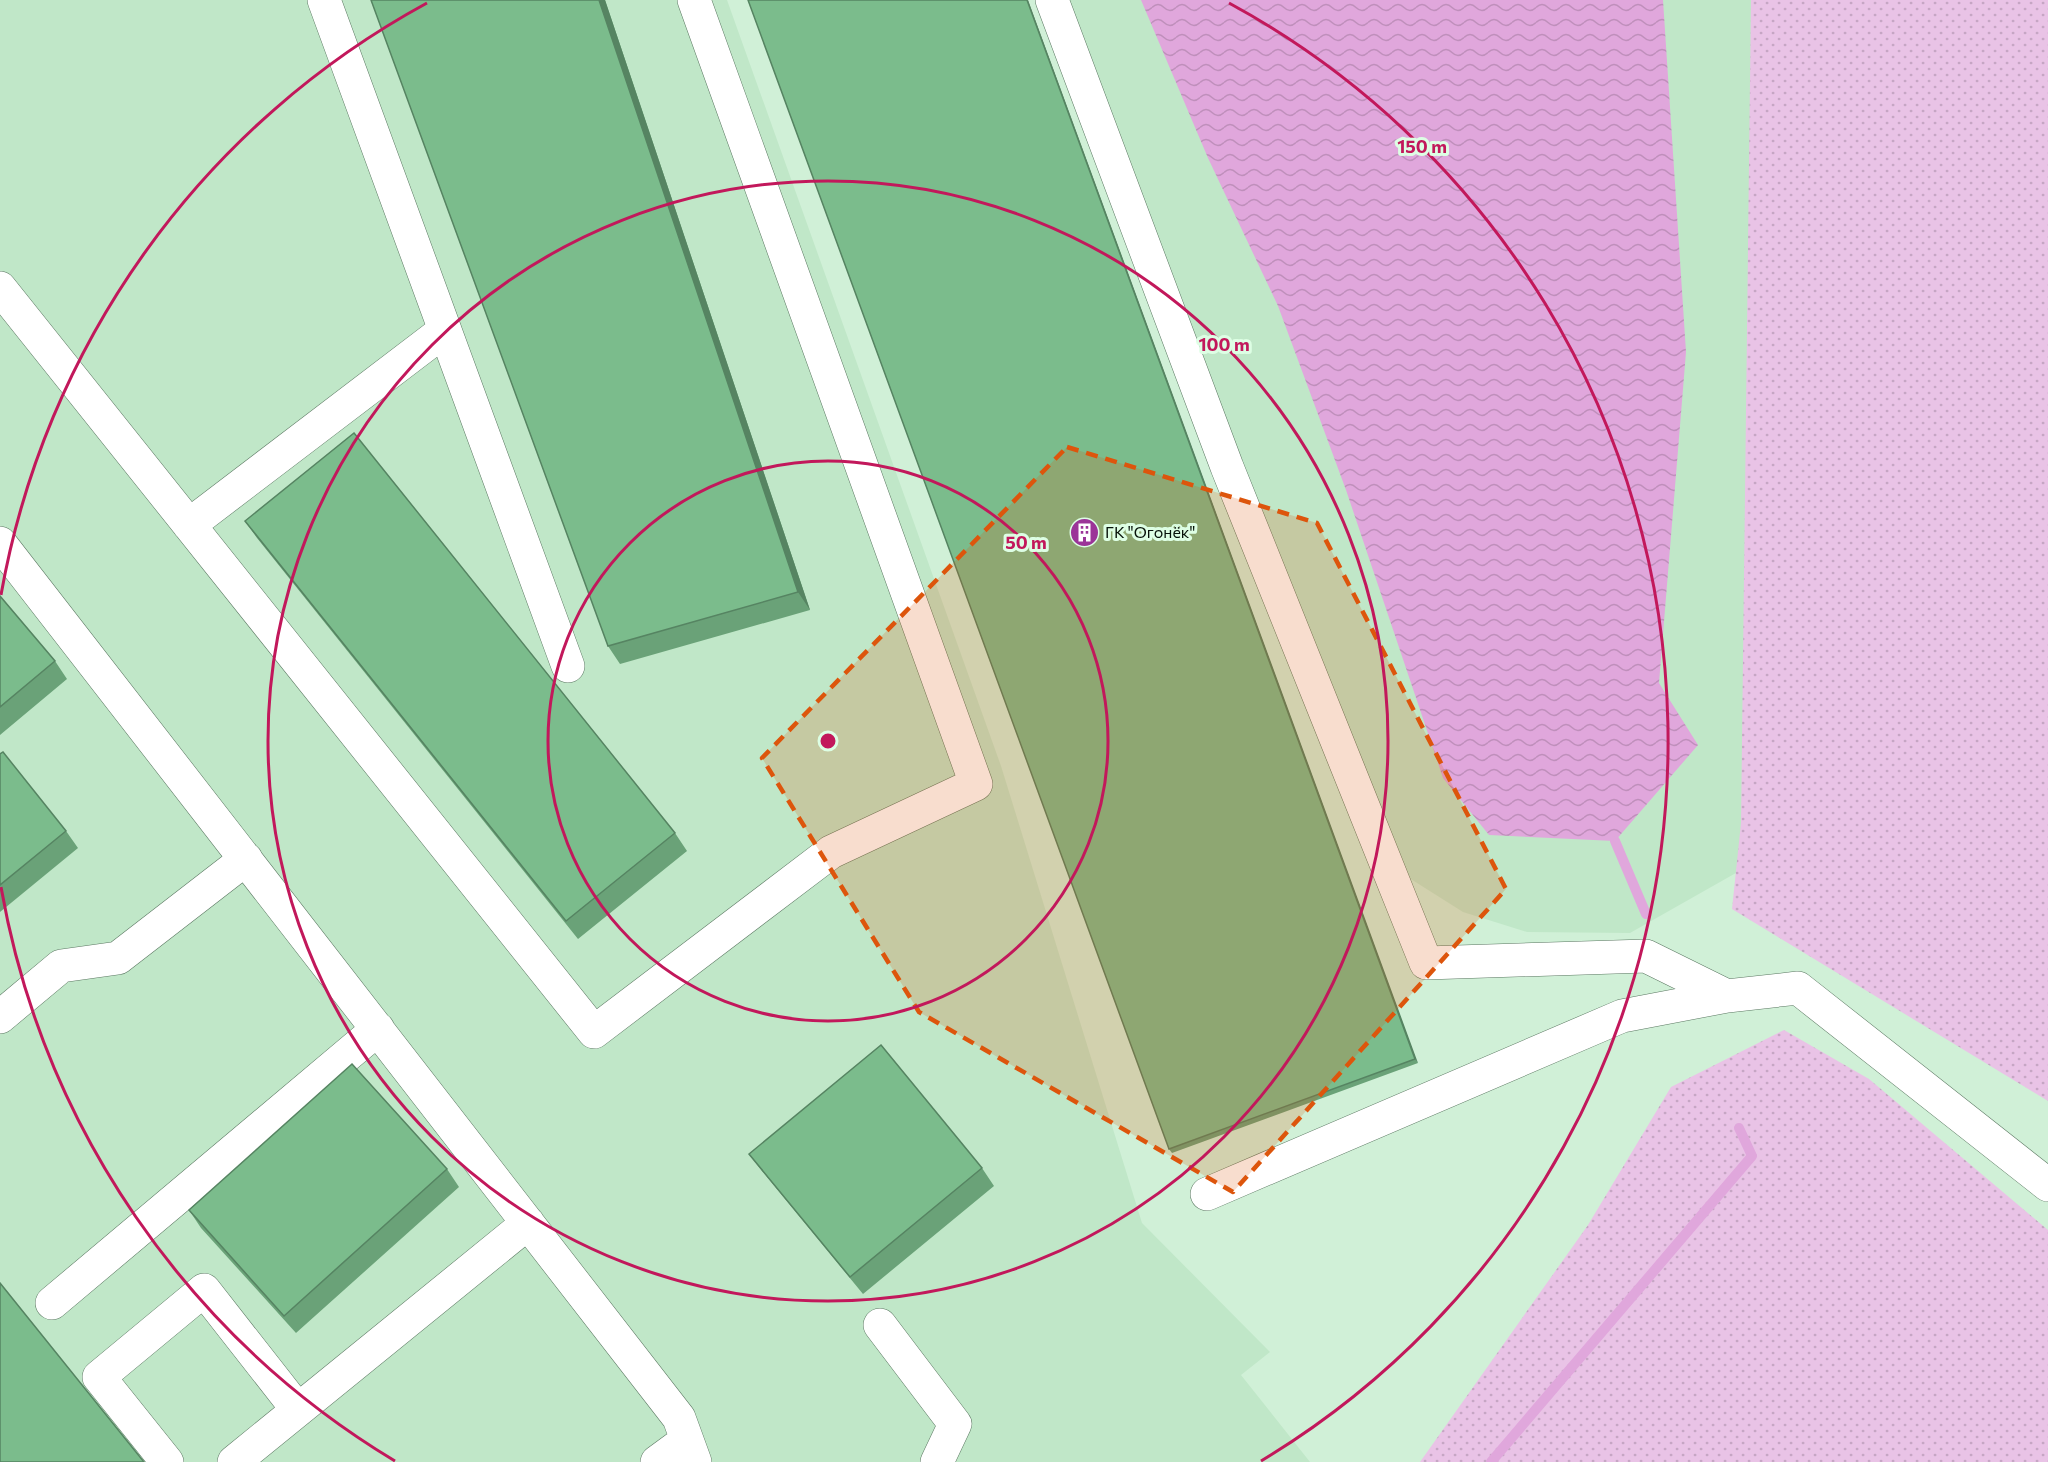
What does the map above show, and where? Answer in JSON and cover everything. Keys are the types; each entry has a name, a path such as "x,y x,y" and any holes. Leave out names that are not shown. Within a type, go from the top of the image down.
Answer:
{"lane":[{"path":"324,0 568,666"},
{"path":"0,288 594,1032 831,852 976,784 694,0"},
{"path":"1052,0 1227,467 1426,963 1646,956 1727,996"},
{"path":"189,525 445,330"},
{"path":"0,543 679,1418 691,1451 657,1462"},
{"path":"0,1017 61,966 118,958 246,860"},
{"path":"1207,1194 1622,1016 1727,996 1798,988 2048,1185"},
{"path":"52,1303 378,1029"},
{"path":"234,1462 528,1223"},
{"path":"167,1462 99,1377 204,1290 298,1410"},
{"path":"880,1324 955,1424 937,1462"}],"highlighted area":[{"path":"1067,447 1317,523 1506,889 1233,1192 919,1012 762,758"}],"shaded area":[{"path":"0,0 727,0 1001,766 1142,1223 1270,1352 1241,1375 1310,1462 0,1462"},
{"path":"1069,0 2048,0 2048,696 1630,933 1527,932 1463,912 1406,876 1348,743"},
{"path":"1751,0 2048,0 2048,1101 1732,909 1741,823"},
{"path":"1784,1030 1869,1079 2048,1230 2048,1462 1420,1462 1588,1225 1671,1087"}],"water":[{"path":"1141,0 1663,0 1686,352 1659,683 1698,745 1615,841 1489,835 1443,778 1346,490 1278,306 1208,158"}],"building":[{"path":"371,0 599,0 798,592 608,646"},
{"name":"ГК \"Огонёк\"","path":"748,0 1027,0 1415,1059 1169,1149"},
{"path":"354,433 675,833 566,921 245,521"},
{"path":"0,596 55,661 0,707"},
{"path":"3,752 66,831 0,885 0,754"},
{"path":"881,1045 982,1168 850,1277 749,1154"},
{"path":"352,1064 447,1169 284,1316 189,1210"},
{"path":"0,1283 144,1462 0,1462"}],"waterway":[{"path":"1615,841 1646,914"},
{"path":"1491,1462 1752,1156 1739,1128"}],"place":[{"name":"ГК \"Огонёк\"","path":"1084,532"}]}
